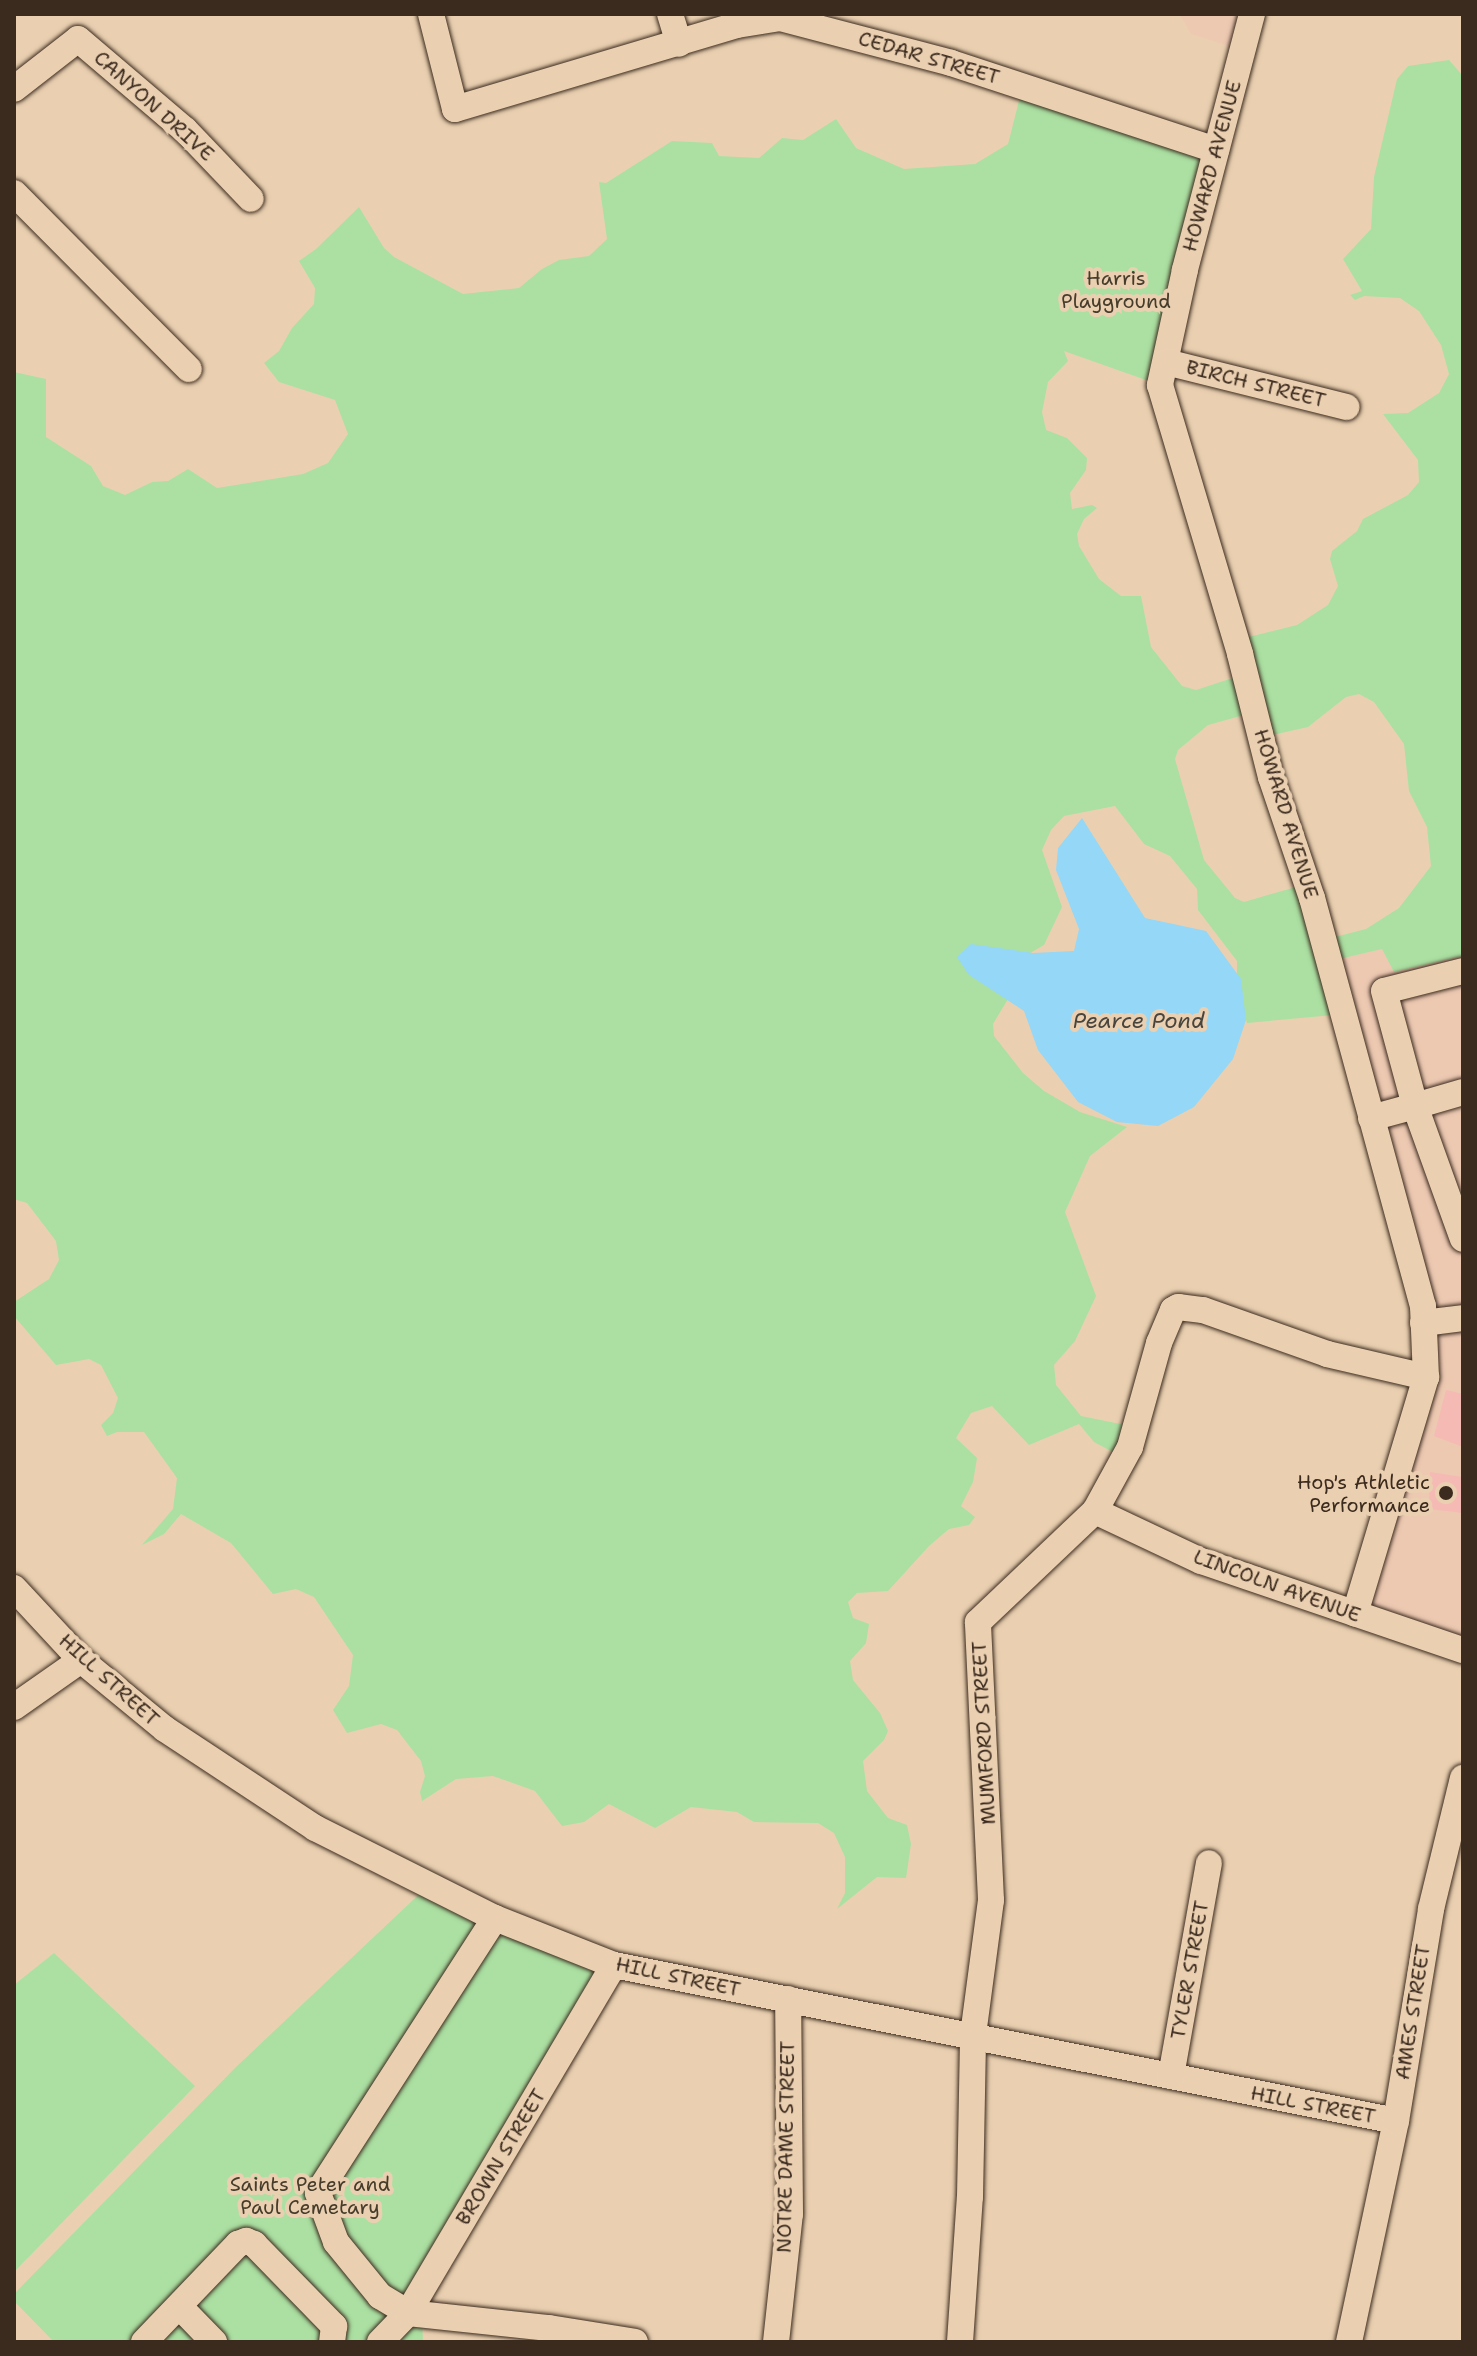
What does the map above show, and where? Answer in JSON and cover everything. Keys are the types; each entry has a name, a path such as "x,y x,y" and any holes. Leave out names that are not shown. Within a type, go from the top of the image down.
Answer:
{"street":[{"name":"CEDAR STREET","path":"431,14 455,109 737,25 780,18 951,63 1216,150"},
{"path":"670,14 679,44"},
{"name":"HOWARD AVENUE","path":"1252,14 1160,385 1240,654 1271,777 1312,898 1423,1306 1426,1377 1355,1614"},
{"name":"CANYON DRIVE","path":"14,89 78,39 185,130 251,199"},
{"path":"14,193 189,369"},
{"name":"BIRCH STREET","path":"1166,362 1346,407"},
{"path":"1463,971 1384,991 1415,1106 1463,1239"},
{"path":"1371,1118 1463,1092"},
{"name":"MUMFORD STREET","path":"960,2342 970,2197 973,2035 991,1900 978,1622 1095,1511 1130,1447 1159,1343 1173,1310 1178,1307 1203,1310 1327,1354 1426,1377"},
{"path":"1423,1323 1463,1318"},
{"name":"LINCOLN AVENUE","path":"1095,1511 1201,1561 1463,1650"},
{"name":"HILL STREET","path":"14,1588 81,1660 165,1729 315,1828 495,1918 614,1965 1396,2121"},
{"path":"14,1707 81,1660"},
{"name":"AMES STREET","path":"1349,2342 1396,2121 1431,1909 1463,1778"},
{"name":"TYLER STREET","path":"1171,2076 1209,1863"},
{"path":"495,1918 318,2193 336,2242 380,2296 408,2313 549,2328 635,2342"},
{"name":"BROWN STREET","path":"380,2342 408,2313 614,1965"},
{"name":"NOTRE DAME STREET","path":"776,2342 790,2214 788,1999"},
{"path":"144,2342 238,2244 246,2241 254,2244 334,2326 332,2342"},
{"path":"180,2307 214,2342"}],"shaded area":[{"path":"1254,14 1241,50 1191,34 1180,15"},
{"path":"1382,949 1433,961 1463,956 1463,1648 1364,1615 1428,1373 1335,960"}],"green space":[{"name":"Harris Playground","path":"1449,60 1463,76 1463,956 1394,972 1382,949 1335,960 1344,1014 1247,1023 1237,988 1237,961 1198,910 1197,889 1170,856 1144,844 1115,806 1064,816 1051,830 1042,850 1062,907 1044,945 1006,967 1008,999 993,1024 994,1036 1023,1073 1044,1091 1080,1112 1127,1127 1090,1156 1065,1212 1096,1296 1075,1341 1054,1365 1056,1385 1081,1416 1135,1427 1126,1459 1094,1442 1079,1424 1029,1445 992,1406 971,1413 956,1438 977,1458 973,1482 961,1506 975,1517 969,1525 949,1529 929,1546 888,1591 857,1593 848,1602 853,1618 869,1624 866,1643 850,1661 853,1680 880,1713 888,1731 884,1740 863,1761 867,1791 888,1818 907,1825 911,1844 906,1878 877,1877 837,1909 845,1893 845,1857 834,1833 818,1823 754,1822 737,1812 691,1807 655,1828 609,1804 584,1822 562,1826 535,1791 493,1776 456,1779 422,1801 420,1792 425,1776 421,1761 397,1730 381,1724 347,1733 333,1710 349,1686 353,1655 314,1597 296,1589 273,1594 231,1543 181,1514 164,1534 142,1545 173,1509 177,1478 144,1432 117,1432 107,1436 101,1425 113,1413 118,1398 101,1365 89,1359 56,1365 14,1316 14,1302 49,1279 59,1260 56,1241 27,1203 14,1199 14,372 46,379 46,437 91,466 103,486 125,495 152,482 168,481 188,469 217,488 303,474 328,463 348,434 335,400 279,382 264,363 279,351 292,328 314,304 315,288 299,261 316,249 359,207 384,248 394,257 463,294 519,288 559,260 589,256 607,239 599,182 606,183 672,141 712,143 719,156 759,158 782,138 803,140 836,119 856,148 904,169 975,164 1008,144 1022,89 1216,150 1160,385 1064,351 1068,361 1048,382 1042,412 1046,430 1067,438 1087,458 1086,470 1070,493 1072,509 1092,505 1097,508 1084,519 1077,534 1079,546 1099,579 1121,596 1141,596 1151,647 1182,686 1196,690 1245,674 1240,639 1297,625 1328,605 1338,586 1330,559 1332,551 1357,531 1363,519 1408,495 1419,482 1418,460 1383,414 1408,413 1439,393 1449,374 1441,345 1419,311 1400,298 1364,296 1355,300 1350,295 1362,291 1343,259 1371,229 1374,177 1397,79 1408,66","holes":["1359,694 1374,702 1404,744 1409,791 1427,827 1431,866 1399,908 1366,929 1327,939 1306,884 1244,902 1235,898 1204,860 1175,759 1178,750 1208,725 1255,712 1268,736 1308,727 1346,697"]},
{"name":"Saints Peter and Paul Cemetary","path":"430,1884 614,1965 408,2313 422,2317 423,2342 54,2342 14,2301 14,2294 236,2067"},
{"path":"54,1953 195,2086 14,2272 14,1985"}],"water":[{"name":"Pearce Pond","path":"1082,818 1145,918 1206,931 1241,979 1246,1020 1233,1059 1194,1107 1158,1126 1117,1122 1078,1102 1038,1050 1024,1011 969,975 957,957 971,944 1033,953 1074,951 1079,929 1056,870 1058,848"}],"building":[{"name":"Hop's Athletic Performance","path":"1446,1390 1463,1394 1463,1447 1434,1436"},
{"name":"Hop's Athletic Performance","path":"1430,1472 1463,1477 1463,1513 1429,1509"}],"place":[{"name":"Hop's Athletic Performance","path":"1446,1493"}]}
